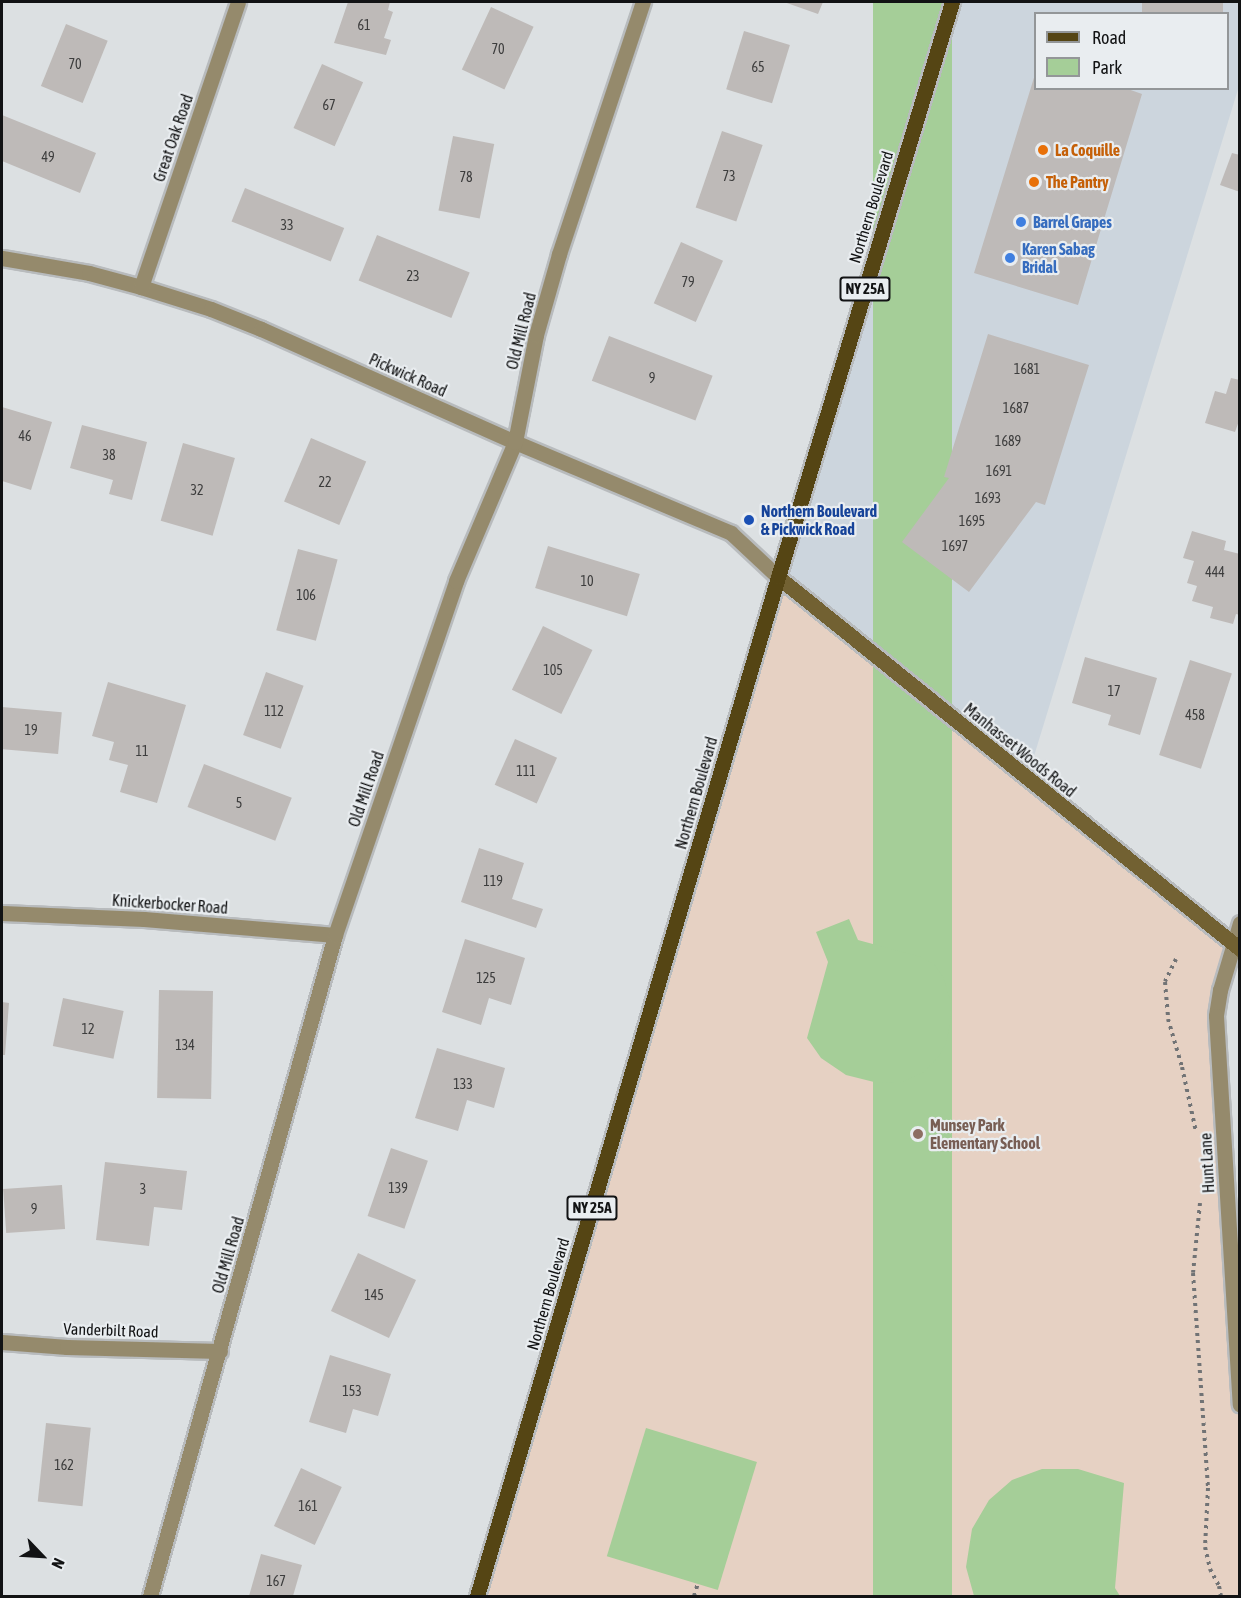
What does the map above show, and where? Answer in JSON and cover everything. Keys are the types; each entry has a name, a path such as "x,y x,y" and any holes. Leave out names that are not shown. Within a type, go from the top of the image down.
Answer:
{"main road":[{"name":"Northern Boulevard","path":"477,1596 778,577 952,2"}],"street":[{"name":"Great Oak Road","path":"141,287 238,2"},
{"name":"Old Mill Road","path":"150,1596 335,935 456,581 515,442 537,335 559,254 643,2"},
{"name":"Pickwick Road","path":"2,258 89,273 141,287 211,309 261,329 515,442 731,533 778,577"},
{"name":"Manhasset Woods Road","path":"778,577 1236,947"},
{"name":"Knickerbocker Road","path":"2,912 144,920 335,935"},
{"name":"Hunt Lane","path":"1239,923 1236,947 1220,990 1216,1022 1239,1404"},
{"name":"Vanderbilt Road","path":"2,1342 67,1347 220,1351"}],"path":[{"path":"1176,959 1165,982 1168,1019 1182,1067 1197,1143"},
{"path":"1200,1195 1193,1273 1208,1488 1205,1547 1210,1569 1219,1586 1221,1596"},
{"path":"694,1596 698,1583"}],"shaded area":[{"path":"952,2 1239,2 1239,86 1027,779 778,577"},
{"name":"Munsey Park Elementary School","path":"778,577 1233,946 1222,982 1239,1404 1239,1596 477,1596"}],"green space":[{"path":"873,2 952,2 952,1596 873,1596"},
{"path":"849,919 858,940 921,957 934,964 943,977 950,999 951,1020 946,1043 939,1056 924,1072 902,1082 878,1083 846,1075 821,1058 807,1038 828,962 816,932"},
{"path":"646,1428 757,1462 718,1590 607,1556"},
{"path":"1042,1469 1078,1469 1124,1483 1115,1588 1120,1596 974,1596 966,1567 972,1529 989,1500 1012,1480"}],"building":[{"path":"348,2 390,2 388,10 393,12 384,38 391,40 386,55 334,43"},
{"path":"784,2 823,2 818,14"},
{"path":"1142,2 1223,2 1223,12 1142,12"},
{"path":"491,7 534,27 504,89 462,70"},
{"path":"66,24 108,41 83,103 41,86"},
{"path":"744,31 790,45 772,103 726,89"},
{"path":"322,64 363,82 335,146 294,128"},
{"path":"1034,78 1034,90 1131,90 1142,94 1078,305 974,273"},
{"path":"2,115 96,153 80,193 2,161"},
{"path":"722,131 763,145 736,222 696,208"},
{"path":"453,136 494,144 480,219 438,211"},
{"path":"1232,153 1240,155 1240,192 1220,185"},
{"path":"245,188 344,228 331,261 232,221"},
{"path":"377,235 470,272 451,318 359,280"},
{"path":"681,242 723,261 696,322 654,303"},
{"path":"988,334 1089,365 1045,505 1036,502 969,592 902,542 949,478 944,477"},
{"path":"609,336 713,376 695,421 592,381"},
{"path":"1231,378 1240,380 1240,418 1235,432 1205,423 1215,391 1226,394"},
{"path":"2,407 52,422 31,490 2,481"},
{"path":"82,425 147,442 132,500 109,494 113,480 70,468"},
{"path":"311,438 366,461 339,525 284,502"},
{"path":"183,443 235,458 213,536 161,521"},
{"path":"1192,531 1226,541 1224,550 1240,554 1240,615 1236,614 1233,624 1210,618 1213,607 1192,601 1197,586 1187,583 1194,561 1183,558"},
{"path":"548,546 640,574 627,616 535,588"},
{"path":"298,549 338,560 316,641 276,630"},
{"path":"543,626 592,650 561,714 512,690"},
{"path":"1085,657 1157,678 1140,735 1108,725 1111,715 1072,703"},
{"path":"1190,660 1232,674 1201,769 1159,755"},
{"path":"266,672 304,686 281,749 243,735"},
{"path":"108,682 186,705 157,803 120,792 128,765 109,760 114,742 92,736"},
{"path":"2,707 62,712 58,754 2,749"},
{"path":"515,739 557,758 537,803 495,785"},
{"path":"204,764 292,798 275,841 188,807"},
{"path":"479,848 524,863 512,899 543,909 536,928 461,902"},
{"path":"465,939 525,958 511,1005 489,998 481,1025 442,1012"},
{"path":"159,990 213,991 211,1099 157,1098"},
{"path":"63,998 124,1011 113,1059 53,1046"},
{"path":"2,1002 9,1003 5,1055 2,1055"},
{"path":"437,1048 505,1068 494,1108 467,1100 458,1131 415,1118"},
{"path":"391,1148 428,1161 404,1229 368,1216"},
{"path":"105,1162 187,1171 182,1210 154,1207 149,1246 96,1240"},
{"path":"62,1185 65,1229 6,1233 3,1189"},
{"path":"358,1253 416,1280 389,1338 331,1311"},
{"path":"330,1355 391,1374 378,1416 353,1409 346,1433 309,1422"},
{"path":"46,1423 91,1428 82,1506 38,1502"},
{"path":"301,1468 342,1487 315,1545 274,1526"},
{"path":"261,1554 302,1565 293,1596 249,1596"}],"place":[{"name":"La Coquille","path":"1043,150"},
{"name":"The Pantry","path":"1034,182"},
{"name":"Barrel Grapes","path":"1021,222"},
{"name":"Karen Sabag Bridal","path":"1010,258"},
{"name":"Northern Boulevard & Pickwick Road","path":"749,520"},
{"name":"Munsey Park Elementary School","path":"918,1134"}]}
